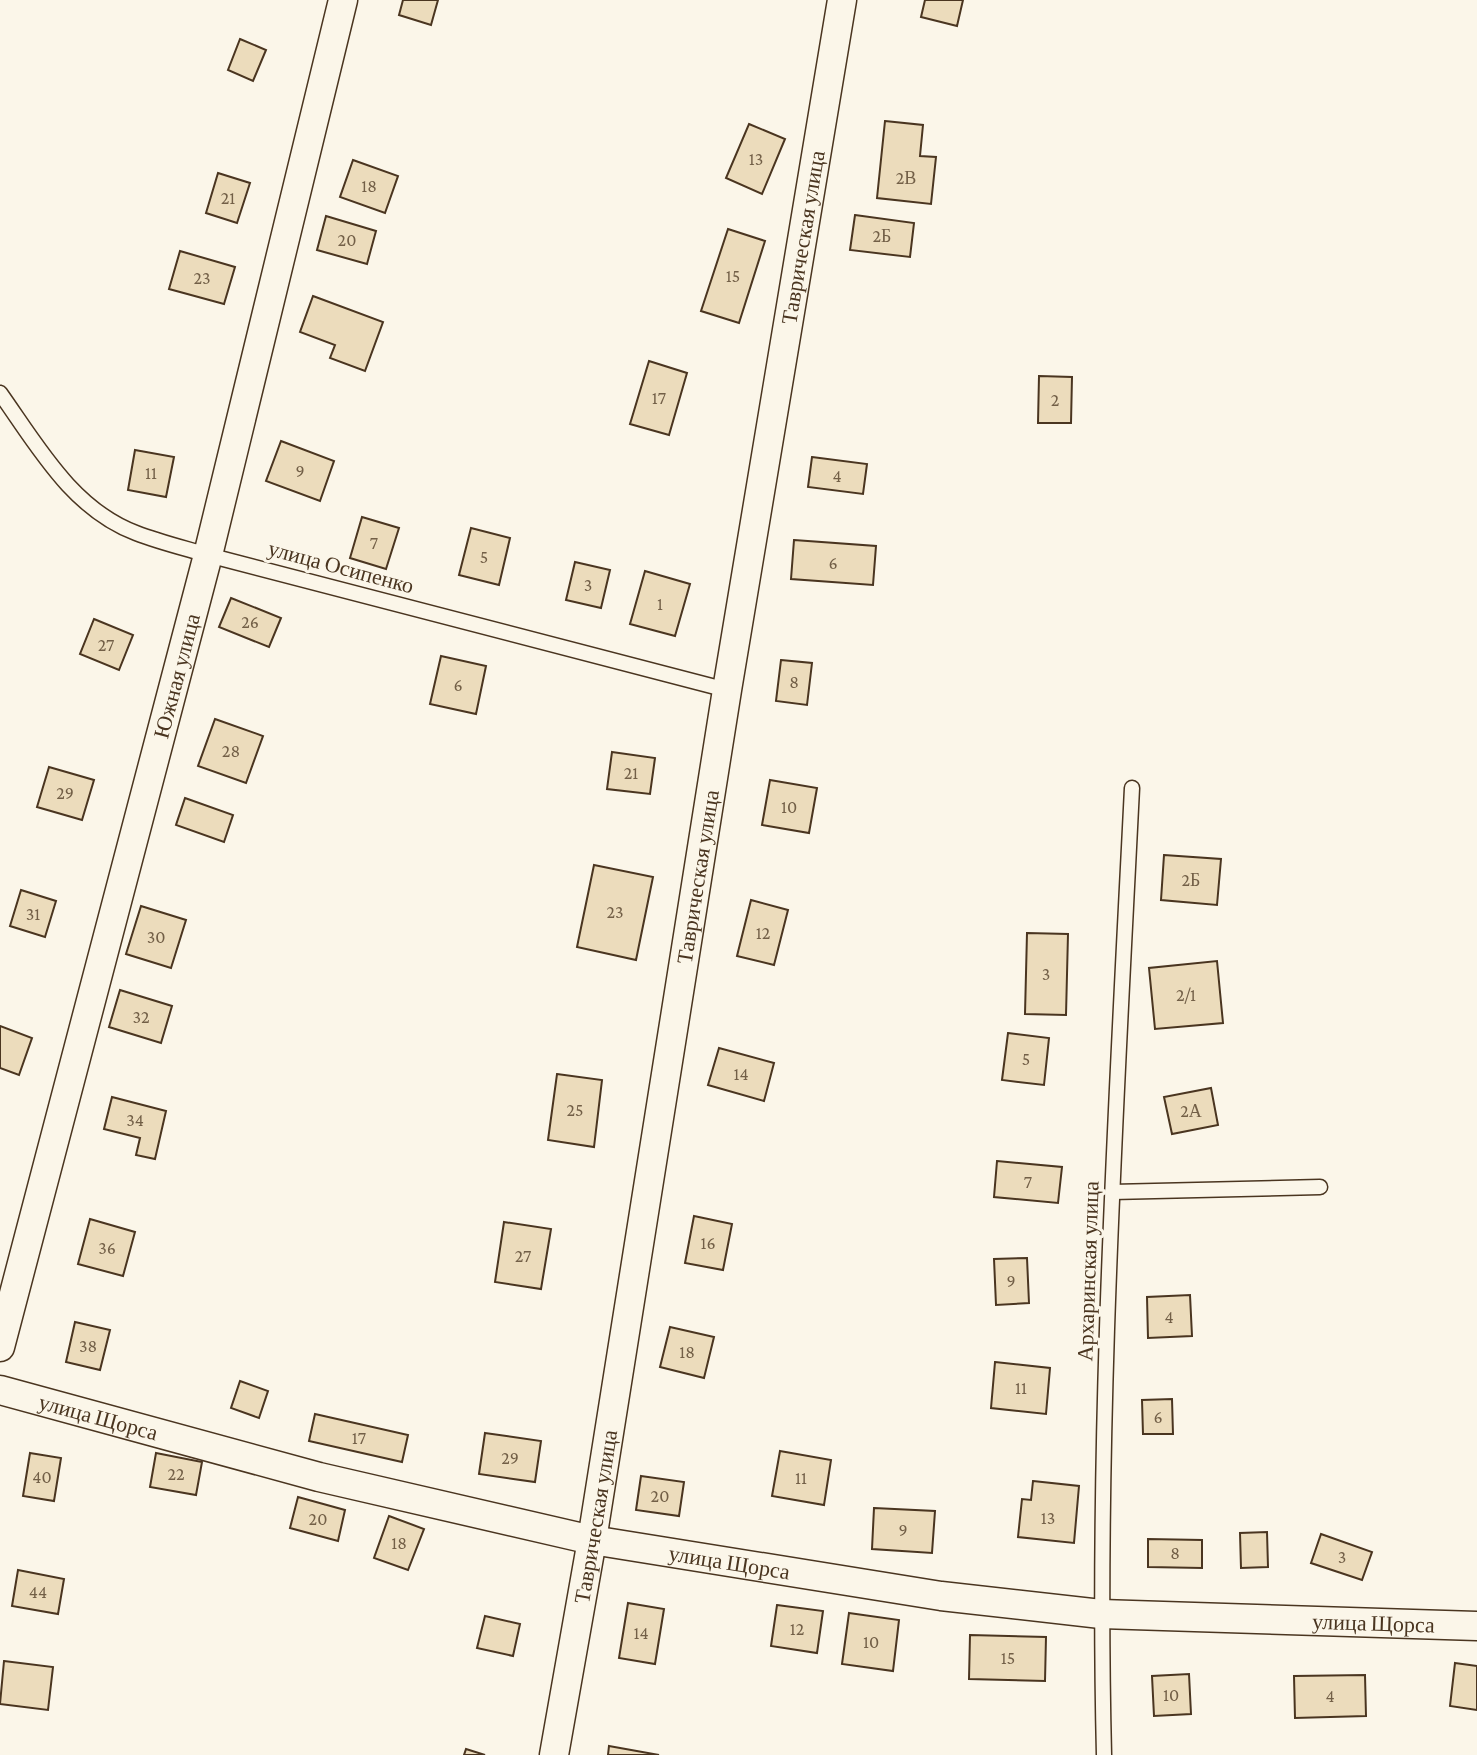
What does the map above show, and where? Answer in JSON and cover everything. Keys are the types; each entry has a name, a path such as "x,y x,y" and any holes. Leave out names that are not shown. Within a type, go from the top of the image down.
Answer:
{"street":[{"name":"Южная улица","path":"0,1347 208,555 343,0"},
{"name":"Таврическая улица","path":"554,1755 592,1540 727,690 842,0"},
{"name":"улица Щорса","path":"0,1390 319,1477 592,1540 941,1596 1101,1614 1477,1626"}],"lane":[{"name":"улица Осипенко","path":"0,393 49,464 67,484 92,506 134,532 208,555 727,690"},
{"name":"Архаринская улица","path":"1104,1755 1101,1614 1112,1192 1132,788"},
{"path":"1112,1192 1320,1187"}],"building":[{"path":"403,0 438,0 431,25 399,15"},
{"path":"925,0 963,0 957,26 921,17"},
{"path":"240,39 266,50 253,81 228,70"},
{"path":"885,121 923,125 920,156 936,157 931,204 877,198"},
{"path":"749,124 785,139 762,194 726,178"},
{"path":"353,160 398,176 385,213 340,197"},
{"path":"218,173 250,183 237,223 206,213"},
{"path":"855,215 914,223 910,257 850,250"},
{"path":"326,216 376,231 367,264 317,250"},
{"path":"728,229 765,241 739,323 701,311"},
{"path":"180,251 235,267 224,304 169,289"},
{"path":"313,296 383,322 365,371 330,358 335,345 300,332"},
{"path":"649,361 687,373 669,435 630,424"},
{"path":"1039,376 1072,377 1071,423 1038,423"},
{"path":"281,441 334,461 320,501 266,481"},
{"path":"135,450 174,457 166,497 128,490"},
{"path":"812,457 867,464 863,494 808,487"},
{"path":"362,517 399,528 386,569 350,558"},
{"path":"471,528 510,538 499,585 459,575"},
{"path":"794,540 876,546 873,585 791,579"},
{"path":"575,562 610,570 601,608 566,600"},
{"path":"645,571 690,584 675,636 630,624"},
{"path":"231,598 281,618 269,647 219,627"},
{"path":"94,619 133,635 119,670 80,654"},
{"path":"441,656 486,666 476,714 430,704"},
{"path":"781,660 812,663 807,705 776,701"},
{"path":"215,719 263,736 246,783 198,766"},
{"path":"612,752 655,758 650,794 607,789"},
{"path":"49,767 94,780 82,820 37,807"},
{"path":"770,780 817,788 809,833 762,825"},
{"path":"185,798 233,815 224,842 176,825"},
{"path":"1164,855 1221,859 1217,905 1161,900"},
{"path":"594,865 653,877 636,960 577,947"},
{"path":"21,890 56,901 45,937 10,926"},
{"path":"751,900 788,910 774,965 737,956"},
{"path":"141,906 186,920 171,968 126,954"},
{"path":"1027,933 1068,934 1066,1015 1025,1014"},
{"path":"1217,961 1223,1023 1155,1029 1149,968"},
{"path":"120,990 172,1006 161,1043 109,1027"},
{"path":"0,1026 32,1038 19,1075 0,1068"},
{"path":"1008,1033 1049,1038 1044,1085 1002,1080"},
{"path":"719,1048 774,1063 764,1101 708,1085"},
{"path":"557,1074 602,1080 594,1147 548,1140"},
{"path":"1211,1088 1218,1125 1172,1134 1164,1097"},
{"path":"112,1097 166,1111 155,1159 136,1155 140,1138 104,1129"},
{"path":"997,1161 1062,1167 1058,1203 994,1197"},
{"path":"694,1216 732,1224 723,1270 685,1263"},
{"path":"90,1219 135,1232 123,1276 78,1264"},
{"path":"504,1222 551,1229 541,1289 495,1282"},
{"path":"1027,1258 1029,1303 996,1305 994,1259"},
{"path":"1190,1295 1192,1336 1148,1338 1147,1297"},
{"path":"75,1322 110,1330 100,1370 66,1362"},
{"path":"670,1327 714,1337 704,1378 660,1367"},
{"path":"995,1362 1050,1368 1046,1414 991,1408"},
{"path":"240,1381 268,1391 259,1418 231,1408"},
{"path":"1172,1399 1173,1434 1143,1434 1142,1400"},
{"path":"315,1414 408,1435 402,1462 309,1441"},
{"path":"485,1433 541,1441 535,1482 479,1474"},
{"path":"780,1451 831,1460 824,1505 772,1496"},
{"path":"30,1453 61,1458 54,1501 23,1496"},
{"path":"156,1453 202,1462 196,1495 150,1487"},
{"path":"641,1476 684,1482 679,1516 636,1510"},
{"path":"1033,1481 1079,1486 1074,1543 1018,1537 1022,1499 1031,1500"},
{"path":"298,1497 345,1510 338,1541 290,1528"},
{"path":"874,1508 935,1511 932,1553 872,1549"},
{"path":"389,1516 424,1529 408,1570 374,1558"},
{"path":"1267,1532 1268,1567 1241,1568 1240,1533"},
{"path":"1321,1534 1372,1552 1362,1580 1311,1563"},
{"path":"1148,1539 1202,1540 1202,1568 1148,1567"},
{"path":"18,1570 64,1579 58,1614 12,1606"},
{"path":"628,1603 664,1609 655,1664 619,1658"},
{"path":"777,1605 823,1611 817,1653 771,1646"},
{"path":"849,1613 899,1620 893,1671 842,1664"},
{"path":"485,1616 520,1624 513,1656 477,1648"},
{"path":"970,1635 1046,1637 1045,1681 969,1679"},
{"path":"4,1661 53,1667 48,1710 0,1704"},
{"path":"1455,1663 1477,1666 1477,1710 1450,1706"},
{"path":"1189,1674 1191,1714 1154,1716 1152,1676"},
{"path":"1365,1675 1366,1716 1295,1718 1294,1676"},
{"path":"609,1746 659,1755 608,1755"},
{"path":"466,1749 485,1755 464,1755"}]}
